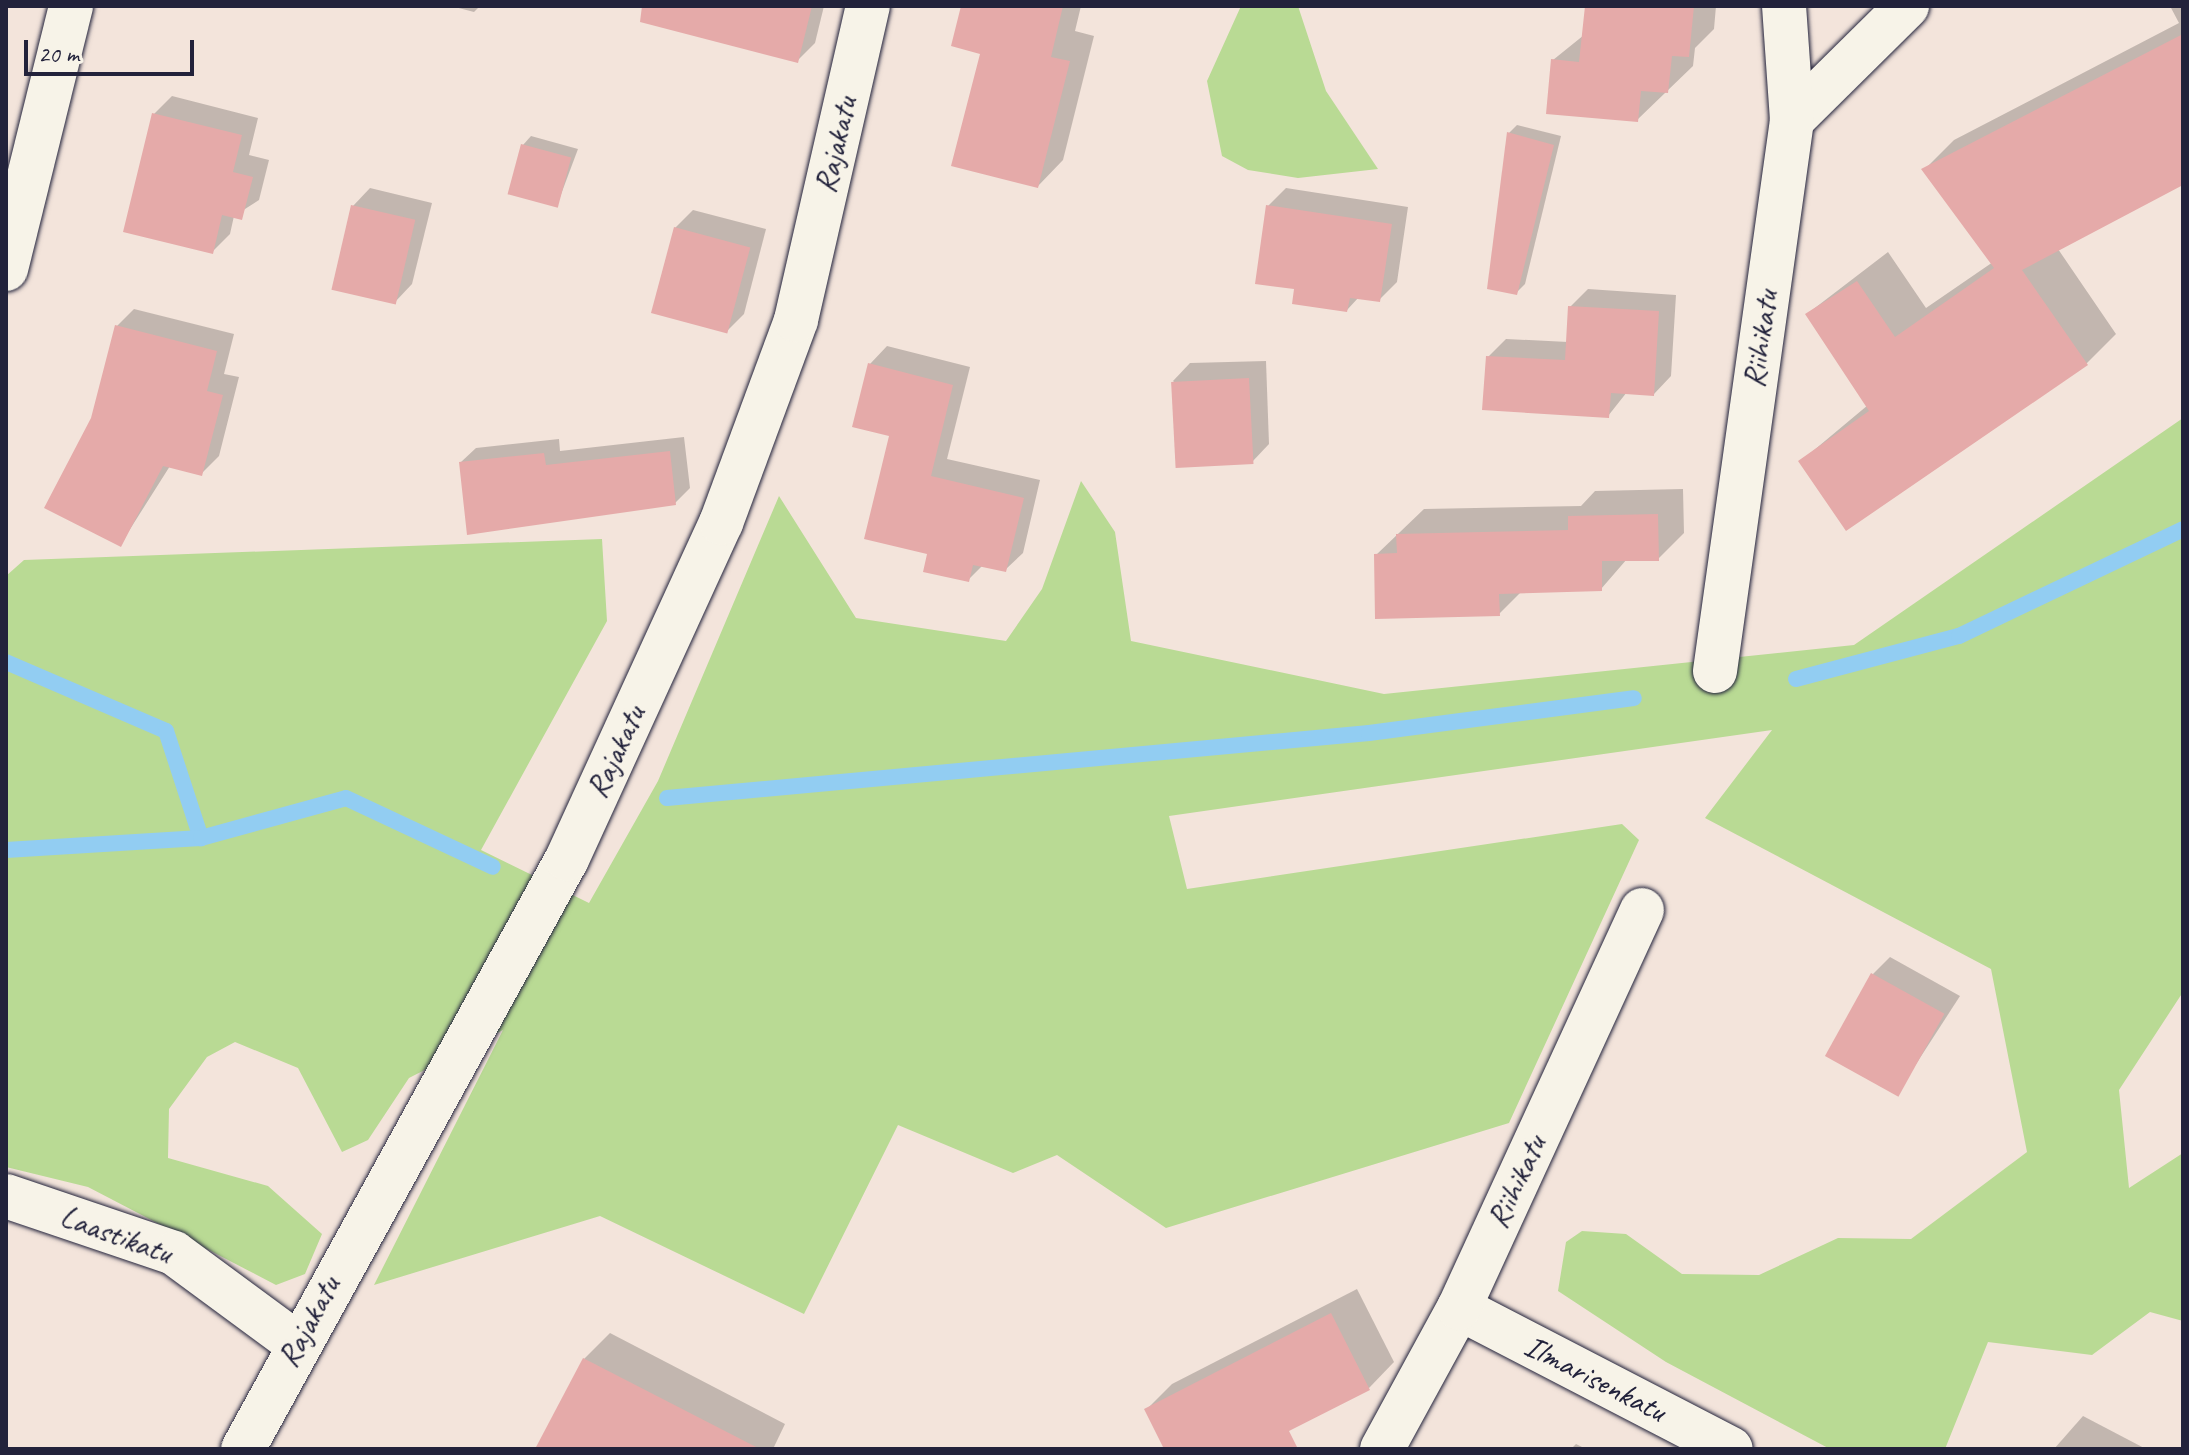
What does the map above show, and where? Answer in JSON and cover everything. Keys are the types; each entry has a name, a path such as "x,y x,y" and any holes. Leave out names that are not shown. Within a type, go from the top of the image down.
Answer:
{"street":[{"path":"6,269 71,6"},
{"name":"Rajakatu","path":"243,1449 296,1343 567,859 721,523 796,320 868,6"},
{"name":"Riihikatu","path":"1715,671 1792,120 1784,6"},
{"path":"1792,120 1907,6"},
{"name":"Riihikatu","path":"1382,1449 1459,1308 1642,910"},
{"name":"Laastikatu","path":"6,1196 174,1253 296,1343"},
{"name":"Ilmarisenkatu","path":"1459,1308 1731,1449"}],"green space":[{"path":"1241,6 1298,6 1326,91 1378,169 1298,178 1248,170 1222,156 1207,81"},
{"path":"2183,418 2183,992 2119,1090 2129,1188 2183,1153 2183,1321 2150,1312 2092,1355 1988,1342 1945,1449 1830,1449 1666,1362 1558,1291 1566,1242 1582,1231 1626,1234 1682,1274 1759,1275 1838,1238 1911,1239 2027,1152 1991,969 1705,818 1772,730 1169,816 1187,889 1622,824 1639,840 1509,1123 1166,1228 1057,1155 1013,1173 898,1125 804,1314 600,1216 374,1285 503,1030 409,1078 368,1140 342,1152 298,1068 235,1042 207,1057 169,1109 168,1158 268,1186 322,1234 305,1274 276,1285 88,1187 6,1167 6,576 24,560 602,539 607,621 481,850 589,903 658,781 779,496 856,618 1006,641 1042,589 1081,481 1115,532 1131,641 1384,694 1854,645"}],"building":[{"path":"642,6 812,6 798,63 640,22"},
{"path":"961,6 1063,6 1051,57 1070,61 1038,188 951,166 980,54 951,46"},
{"path":"1585,6 1694,6 1689,57 1672,56 1668,93 1641,91 1638,122 1546,114 1551,59 1579,62"},
{"path":"2183,34 2183,185 2022,270 2088,365 1846,531 1798,461 1869,411 1805,314 1857,281 1895,337 1994,268 1921,169"},
{"path":"152,113 242,135 233,172 253,177 242,220 222,215 213,254 123,232"},
{"path":"1507,132 1554,145 1517,295 1487,289"},
{"path":"521,144 571,157 558,208 508,194"},
{"path":"351,205 415,220 396,305 331,290"},
{"path":"1266,205 1392,224 1380,302 1350,298 1347,312 1292,304 1294,289 1255,284"},
{"path":"674,227 750,247 727,333 651,313"},
{"path":"1568,306 1659,311 1654,396 1611,393 1609,418 1482,410 1486,356 1565,360"},
{"path":"115,325 217,351 207,391 223,395 202,476 163,466 121,547 44,508 91,418"},
{"path":"868,363 953,385 931,476 1024,498 1006,572 973,565 969,582 923,572 927,554 864,539 889,436 852,427"},
{"path":"1249,378 1254,464 1176,468 1171,382"},
{"path":"670,451 676,505 467,535 459,462 544,453 546,465"},
{"path":"1658,514 1659,561 1602,561 1602,591 1499,594 1500,616 1375,619 1374,554 1397,553 1396,534 1568,530 1568,516"},
{"path":"1871,973 1944,1014 1898,1097 1825,1056"},
{"path":"1331,1313 1370,1390 1289,1431 1298,1449 1164,1449 1144,1409"},
{"path":"583,1358 760,1449 535,1449"}],"waterway":[{"path":"1796,679 1959,636 2183,529"},
{"path":"6,662 166,731 201,838"},
{"path":"667,798 1369,733 1634,698"},
{"path":"6,850 201,838 346,798 493,867"}]}
